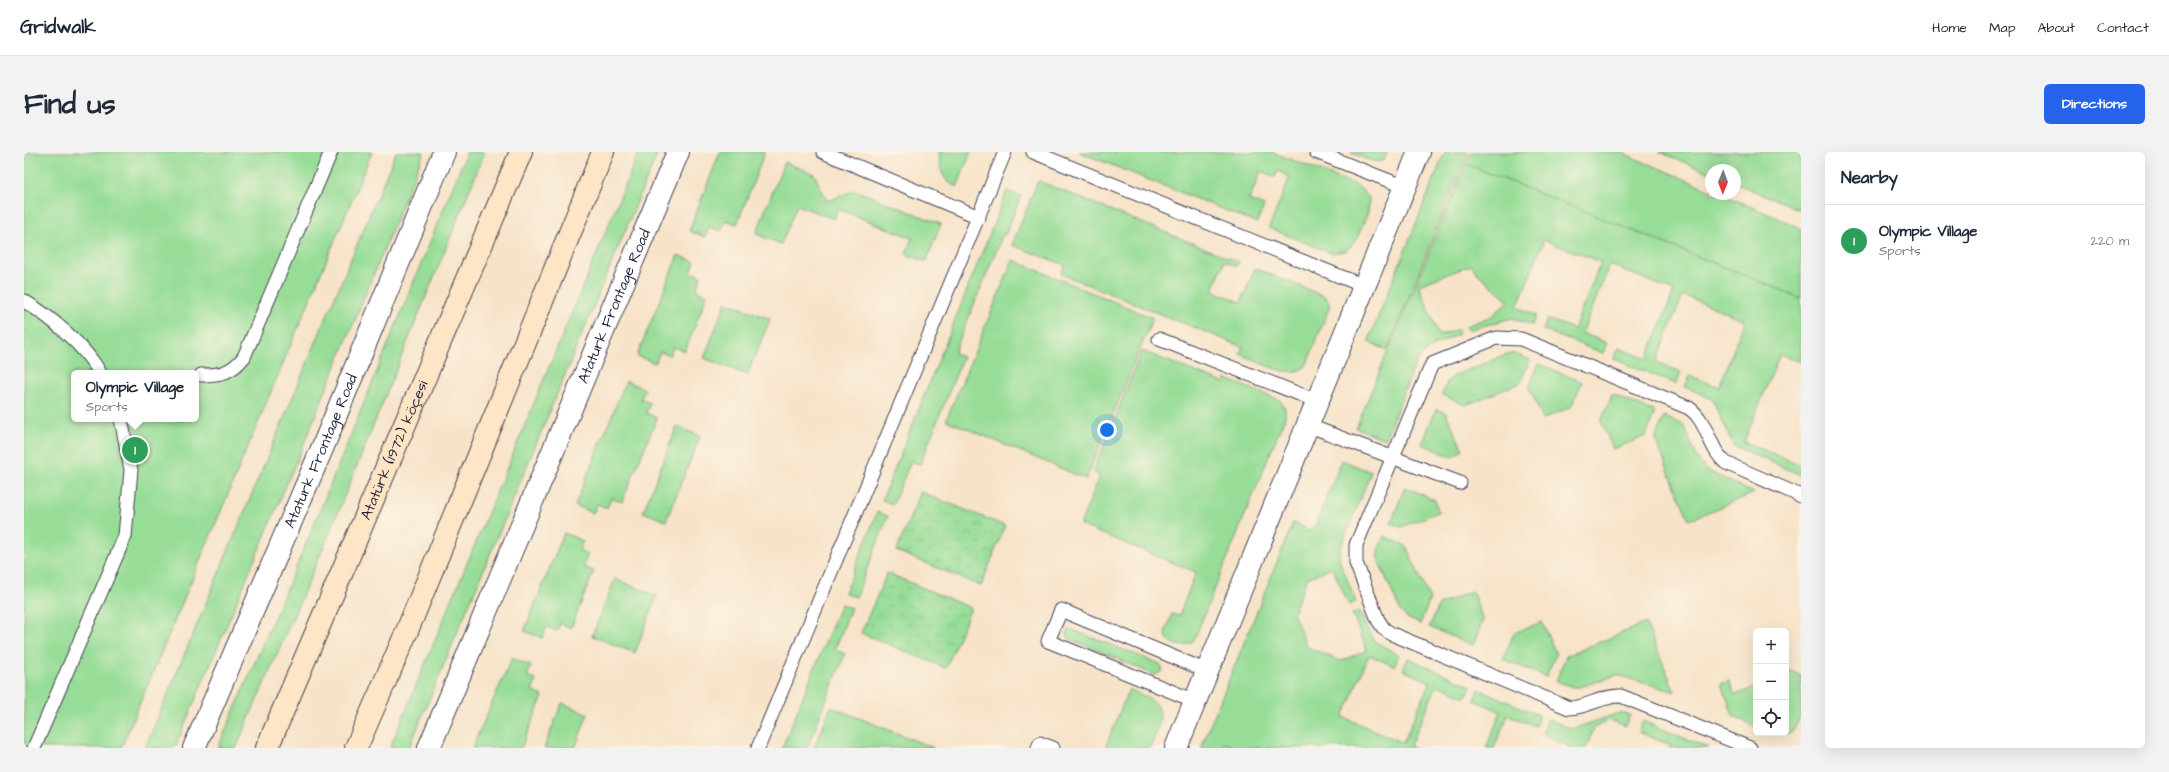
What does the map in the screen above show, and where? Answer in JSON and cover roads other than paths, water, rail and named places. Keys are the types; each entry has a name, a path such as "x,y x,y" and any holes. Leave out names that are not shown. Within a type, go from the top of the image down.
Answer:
{"main road":[{"name":"Atatürk (1972) köçesi","path":"267,748 521,152"},
{"path":"356,748 407,631 603,152"}],"street":[{"name":"Ataturk Frontage Road","path":"194,748 324,444 444,152"},
{"name":"Ataturk Frontage Road","path":"429,748 678,152"},
{"path":"1176,748 1419,152"}],"lane":[{"path":"201,374 218,375 236,367 244,357 331,152"},
{"path":"823,152 979,218"},
{"path":"758,748 979,218 1005,152"},
{"path":"1033,152 1364,286"},
{"path":"1316,152 1405,187"},
{"path":"24,301 41,311 92,358 98,370"},
{"path":"1750,748 1621,696 1612,695 1577,708 1569,708 1392,634 1384,629 1378,620 1354,554 1356,545 1432,364 1496,338 1508,337 1521,339 1689,408 1699,418 1718,457 1726,463 1801,496"},
{"path":"1159,339 1317,401"},
{"path":"34,748 124,536 131,470 122,422"},
{"path":"1307,425 1460,483"},
{"path":"1195,701 1048,641 1061,610 1207,671"},
{"path":"1038,748 1040,743 1053,748"}],"place":[{"name":"Olympic Village","path":"135,450"}]}
